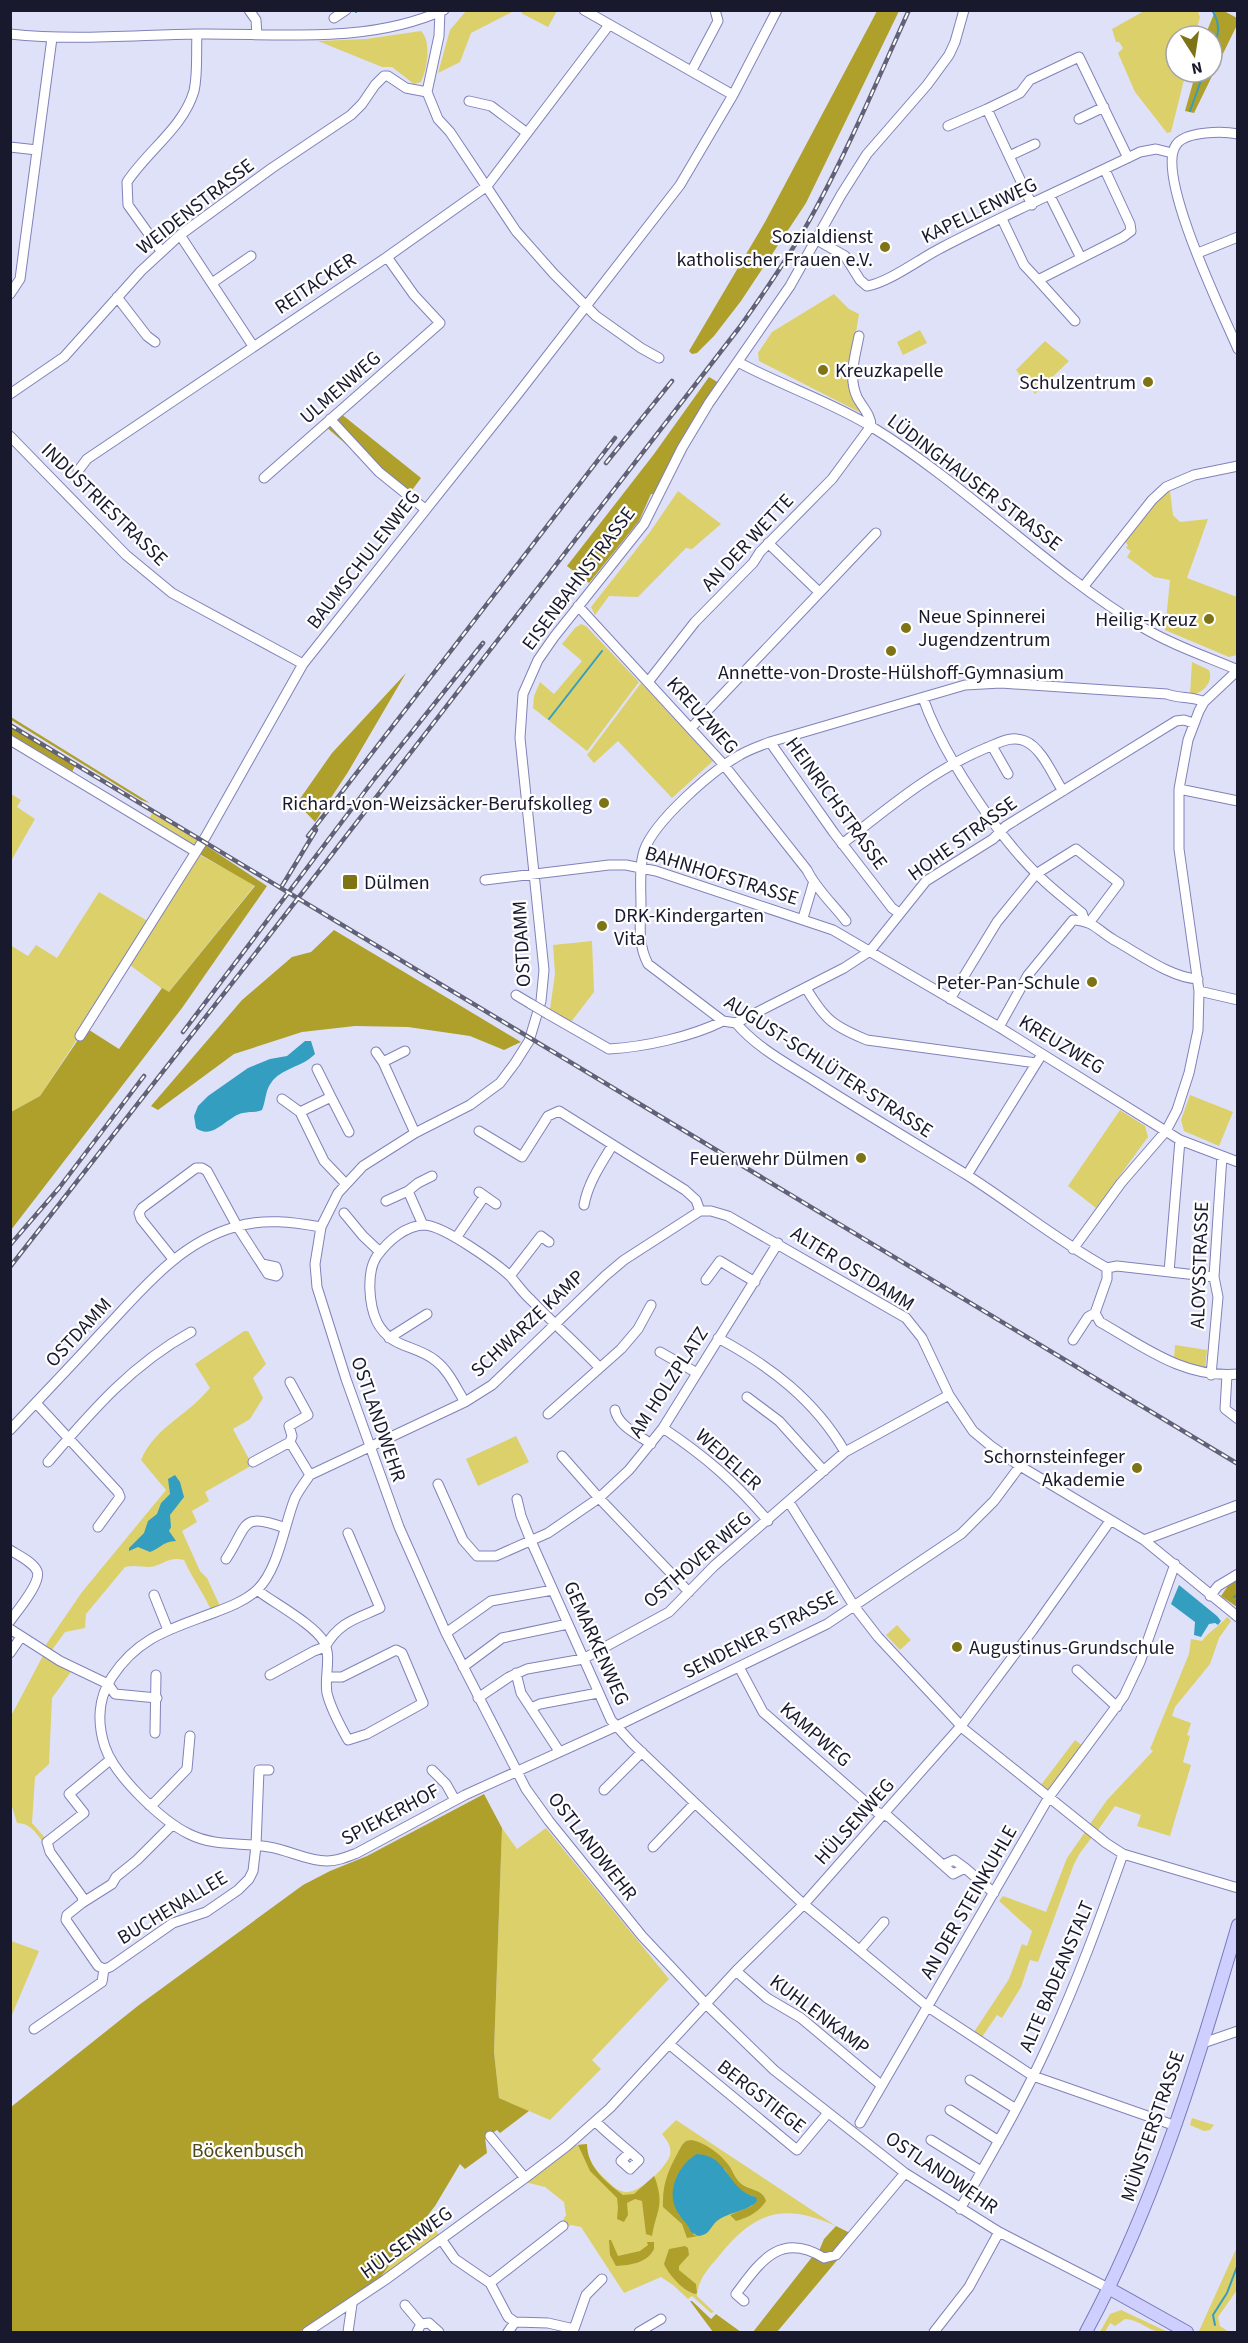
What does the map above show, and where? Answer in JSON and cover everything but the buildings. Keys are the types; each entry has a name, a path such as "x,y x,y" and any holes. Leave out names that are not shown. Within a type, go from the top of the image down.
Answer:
{"main road":[{"name":"MÜNSTERSTRASSE","path":"1086,2332 1110,2289 1146,2206 1176,2126 1238,1925"},
{"path":"1110,2289 1187,2332"}],"street":[{"path":"249,10 256,20 257,35"},
{"path":"334,18 345,10"},
{"path":"692,70 718,21 715,10"},
{"name":"BAUMSCHULENWEG","path":"80,1036 196,852 303,663 586,306 684,178 733,95 777,10"},
{"path":"738,362 790,286 867,154 939,70 956,42 964,10"},
{"path":"10,34 52,38 197,34 311,36 366,32 395,27 442,11 427,92 438,119 450,132 516,231 586,306 641,348 658,358"},
{"path":"583,11 733,95"},
{"name":"REITACKER","path":"78,471 87,459 387,257 487,186 609,25"},
{"path":"161,251 128,206 127,182 172,129 189,105 196,77 197,34"},
{"path":"10,294 20,279 52,38"},
{"path":"948,126 1020,93 1030,80 1079,57 1128,158"},
{"name":"WEIDENSTRASSE","path":"10,394 64,357 161,251 272,168 351,115 362,104 380,77 388,76 406,88 427,92"},
{"path":"469,101 491,106 527,133"},
{"path":"1079,119 1104,107"},
{"path":"987,110 1032,205"},
{"name":"KAPELLENWEG","path":"817,240 845,256 854,266 860,280 867,286 876,285 917,260 1140,152 1156,149 1174,150 1185,138 1212,132 1238,134"},
{"path":"1009,156 1035,144"},
{"path":"10,147 37,150"},
{"path":"1174,150 1172,173 1178,200 1207,279 1234,329 1238,349"},
{"path":"1038,280 1131,231 1130,224 1105,170"},
{"path":"1050,196 1081,258"},
{"path":"1002,219 1024,265 1075,321"},
{"path":"180,235 253,346"},
{"path":"1198,253 1238,237"},
{"path":"212,283 251,256"},
{"name":"ULMENWEG","path":"264,478 440,323 420,303 387,257"},
{"path":"117,297 147,336 155,342"},
{"path":"859,336 852,382 871,420 871,426"},
{"name":"LÜDINGHAUSER STRASSE","path":"738,362 871,426 963,491 1122,614 1159,636 1238,670"},
{"name":"EISENBAHNSTRASSE","path":"535,873 520,738 522,702 527,681 538,660 578,606 644,524 682,448 709,403 738,362"},
{"path":"330,419 379,472 425,509"},
{"name":"AN DER WETTE","path":"648,682 695,622 841,468 871,426"},
{"name":"INDUSTRIESTRASSE","path":"10,436 126,555 172,593 303,663"},
{"path":"1084,586 1152,500 1166,487 1194,475 1238,466"},
{"path":"691,729 876,533"},
{"path":"768,543 819,592"},
{"name":"KREUZWEG","path":"578,606 724,765 807,870 813,884 820,888 846,921"},
{"path":"1073,1249 1121,1183 1166,1131 1182,1095 1191,1064 1198,1030 1199,991 1179,849 1179,789 1193,723 1204,702 1238,670"},
{"name":"AUGUST-SCHLÜTER-STRASSE","path":"1107,1268 1073,1249 967,1175 766,1050 745,1034 736,1023 723,1021 648,964 639,938 642,857 652,834 678,806 724,765 741,754 770,742 958,686 1001,683 1167,694 1204,702"},
{"path":"923,698 932,722 1000,831 1036,874 1082,913 1087,922"},
{"name":"HOHE STRASSE","path":"736,1023 844,968 870,951 926,882 993,839 1000,831 1176,721 1184,720 1193,723"},
{"path":"842,844 918,784 955,761 1014,738 1029,743 1036,749 1063,791"},
{"path":"10,740 196,852"},
{"name":"HEINRICHSTRASSE","path":"770,742 842,844 892,908 899,913"},
{"path":"992,746 1008,774"},
{"path":"1179,789 1238,801"},
{"path":"950,999 997,922 1036,874 1076,849 1119,883 1087,922"},
{"name":"BAHNHOFSTRASSE","path":"485,880 609,865 642,867 803,918 833,930 870,951"},
{"name":"OSTDAMM","path":"10,1431 173,1259 204,1239 237,1226 270,1221 321,1227 338,1193 363,1166 415,1133 470,1105 500,1083 529,1041 538,1014 543,986 543,948 535,873"},
{"path":"803,918 813,884"},
{"path":"999,1027 1028,975 1073,920 1087,922 1172,972 1188,979 1198,979"},
{"name":"KREUZWEG","path":"870,951 999,1027 1039,1059 1095,1086 1180,1140 1238,1162"},
{"path":"806,988 820,1012 842,1030 878,1043 1039,1059 967,1175"},
{"path":"1199,991 1238,999"},
{"path":"516,995 609,1049 671,1038 709,1028 723,1021"},
{"path":"383,1062 405,1050"},
{"path":"376,1052 383,1062 415,1133"},
{"path":"317,1069 349,1131"},
{"path":"300,1112 331,1096"},
{"path":"282,1099 300,1112 324,1161 345,1183"},
{"path":"479,1131 522,1157 548,1116 559,1111 685,1190 696,1200 700,1210"},
{"path":"1168,1272 1180,1140"},
{"path":"584,1205 594,1175 612,1146"},
{"name":"ALOYSSTRASSE","path":"1211,1375 1218,1297 1214,1277 1222,1156"},
{"path":"173,1259 141,1219 139,1213 142,1208 196,1168 202,1168 207,1171 237,1226 262,1264"},
{"path":"386,1201 432,1176"},
{"path":"408,1191 423,1225"},
{"path":"456,1238 481,1194 496,1204"},
{"name":"ALTER OSTDAMM","path":"700,1210 720,1213 778,1243 906,1318 922,1338 949,1395 973,1431 1020,1466 1144,1540 1238,1617"},
{"name":"SCHWARZE KAMP","path":"369,1447 465,1402 492,1385 586,1293 624,1260 700,1210"},
{"path":"344,1213 380,1252"},
{"path":"465,1402 444,1369 435,1360 389,1338 376,1319 372,1307 371,1269 380,1252 402,1232 423,1225 435,1226 456,1238 510,1276 529,1299 599,1367"},
{"name":"OSTLANDWEHR","path":"321,1227 315,1264 317,1287 369,1447 399,1527 446,1632 516,1773 549,1821 642,1936 706,2004 774,2070 827,2114 905,2173 960,2209 999,2232 1110,2289"},
{"path":"510,1276 541,1236 549,1242"},
{"name":"AM HOLZPLATZ","path":"438,1484 463,1540 477,1556 496,1556 531,1541 577,1515 629,1470 663,1428 778,1243"},
{"path":"706,1280 717,1258 755,1282"},
{"path":"1073,1340 1088,1317 1095,1313 1107,1280 1107,1268 1117,1266 1214,1277"},
{"path":"548,1414 599,1367 611,1359 634,1335 651,1305"},
{"path":"1095,1313 1100,1322 1186,1370 1211,1375 1238,1374"},
{"path":"389,1338 427,1314"},
{"path":"48,1462 98,1405 135,1369 165,1346 190,1332"},
{"path":"718,1338 756,1359 790,1385 816,1410 845,1452"},
{"path":"660,1352 697,1373"},
{"path":"1227,1375 1225,1409 1238,1419"},
{"path":"290,1382 308,1415 289,1426 291,1442 310,1475 369,1447"},
{"name":"OSTHOVER WEG","path":"478,1698 516,1673 583,1659 669,1612 714,1566 845,1452 949,1395"},
{"path":"747,1397 779,1421 824,1471"},
{"path":"36,1403 118,1492 120,1497 98,1527"},
{"path":"615,1410 616,1416 629,1429 651,1444"},
{"name":"WEDELER","path":"663,1428 719,1469 741,1489 768,1521"},
{"path":"253,1462 291,1442"},
{"path":"562,1456 688,1592"},
{"name":"SENDENER STRASSE","path":"516,1773 810,1633 961,1534 994,1501 1020,1466"},
{"name":"SPIEKERHOF","path":"310,1475 296,1496 270,1571 257,1590 240,1602 168,1630 135,1648 121,1664 108,1684 101,1702 100,1727 110,1760 149,1804 172,1825 204,1840 270,1847 326,1861 341,1860 455,1800 516,1773"},
{"name":"GEMARKENWEG","path":"517,1499 531,1541 611,1719 695,1803 804,1904 928,2007 1033,2076 1176,2126"},
{"path":"789,1502 854,1606 878,1637 961,1726 1106,1843 1123,1854 1238,1888"},
{"path":"1144,1540 1238,1505"},
{"path":"226,1559 244,1527 251,1521 257,1520 285,1528"},
{"name":"HÜLSENWEG","path":"307,2332 352,2304 525,2178 596,2122 736,1971 804,1904 961,1726 1030,1635 1110,1521"},
{"path":"270,1675 325,1647 333,1633 343,1625 380,1608 348,1533"},
{"path":"10,1550 36,1569 38,1576 35,1585 10,1621"},
{"name":"AN DER STEINKUHLE","path":"860,2123 1049,1797 1117,1707 1133,1680 1175,1564"},
{"path":"1210,1596 1218,1586 1238,1574"},
{"path":"257,1590 313,1628 324,1641 327,1691 333,1711 348,1740 367,1734 423,1703 402,1653 396,1650 342,1677 327,1677"},
{"path":"446,1632 491,1601 553,1590"},
{"path":"154,1595 168,1630"},
{"path":"463,1667 502,1638 568,1624"},
{"path":"10,1629 77,1671 108,1684 116,1694 157,1698"},
{"path":"10,1653 21,1637"},
{"name":"KAMPWEG","path":"740,1667 764,1712 953,1874 965,1868 994,1893"},
{"path":"1077,1670 1117,1707"},
{"path":"516,1673 521,1693 560,1751"},
{"path":"155,1733 156,1675"},
{"path":"531,1708 540,1704 598,1693"},
{"path":"149,1804 155,1802 188,1769 190,1736"},
{"path":"604,1790 642,1752"},
{"path":"82,1903 83,1898 50,1852 47,1842 84,1813 69,1794 110,1760"},
{"name":"BUCHENALLEE","path":"34,2029 102,1982 104,1969 173,1923 206,1912 249,1880 253,1871 256,1846 259,1770 269,1770"},
{"path":"432,1770 446,1784 455,1800"},
{"path":"653,1847 695,1803"},
{"path":"104,1969 98,1966 66,1920 67,1915 112,1884 116,1876 137,1860 172,1825"},
{"name":"ALTE BADEANSTALT","path":"960,2209 1033,2076 1094,1935 1123,1854"},
{"path":"860,1950 884,1922"},
{"name":"KUHLENKAMP","path":"736,1971 767,1998 801,2018 881,2085"},
{"path":"1203,2043 1238,2031"},
{"name":"BERGSTIEGE","path":"669,2044 797,2150 827,2114"},
{"path":"970,2080 1016,2109"},
{"path":"950,2110 999,2141"},
{"path":"596,2122 615,2141 630,2151"},
{"path":"490,2136 525,2178"},
{"path":"931,2140 981,2171"},
{"path":"744,2301 736,2294 759,2264 772,2253 790,2248 808,2249 824,2258 836,2255 905,2173"},
{"path":"490,2283 563,2226"},
{"path":"934,2332 969,2286 999,2232"},
{"path":"441,2239 455,2259 490,2283 508,2317 515,2322 548,2322 578,2331 586,2295 602,2279"},
{"path":"348,2332 352,2304"},
{"path":"405,2305 419,2328 429,2323 439,2332"},
{"path":"639,2332 661,2319"},
{"path":"508,2332 515,2322"}],"shaded area":[{"path":"526,10 557,11 548,27 521,13"},
{"path":"466,11 514,11 471,33 460,62 438,73 450,30"},
{"path":"1144,11 1198,11 1200,17 1198,24 1164,24 1164,84 1183,84 1171,132 1167,133 1135,92 1118,53 1123,48 1119,42 1116,42 1112,29"},
{"path":"421,31 426,42 427,63 421,82 414,84 392,67 382,67 318,41 366,39"},
{"path":"834,294 849,309 859,314 850,369 865,415 759,361 758,353 772,332"},
{"path":"920,330 927,343 903,355 897,342"},
{"path":"1045,341 1069,361 1035,394 1016,370"},
{"path":"678,491 721,524 692,549 686,548 638,597 609,596 595,615 591,607 650,532"},
{"path":"1170,491 1173,515 1180,522 1208,519 1187,578 1237,597 1237,655 1229,657 1165,630 1170,580 1154,577 1127,557 1131,551 1126,548 1128,545 1125,542 1161,497"},
{"path":"581,624 586,626 639,682 587,751 533,708 534,696 540,682 554,694 582,661 562,644"},
{"path":"1192,662 1209,670 1210,679 1203,690 1190,694"},
{"path":"641,683 713,761 672,798 618,741 594,763 587,755"},
{"path":"11,794 21,800 17,807 35,819 11,861"},
{"path":"152,813 202,843 196,853 255,885 168,993 127,963 40,1096 11,1112 10,945 28,956 36,945 57,958 99,892 151,923 195,853 147,823"},
{"path":"592,941 594,992 571,1022 550,1009 555,974 553,945"},
{"path":"1190,1095 1233,1112 1219,1146 1184,1131 1181,1120"},
{"path":"1120,1110 1145,1126 1148,1137 1096,1208 1068,1186"},
{"path":"244,1331 248,1331 266,1364 253,1378 263,1398 250,1419 233,1429 250,1461 249,1467 205,1492 209,1501 192,1511 197,1522 182,1531 200,1571 207,1578 220,1606 211,1610 184,1560 170,1560 150,1567 128,1566 86,1614 85,1628 65,1632 49,1654 73,1669 52,1698 49,1764 35,1777 32,1823 46,1839 43,1842 29,1826 17,1823 11,1803 11,1716 47,1648 45,1646 82,1592 166,1490 141,1460 154,1439 210,1388 195,1364"},
{"path":"1175,1345 1207,1350 1205,1368 1183,1363 1174,1358"},
{"path":"516,1436 529,1462 478,1486 466,1459"},
{"path":"1227,1617 1231,1621 1219,1638 1210,1664 1175,1707 1172,1716 1191,1723 1183,1762 1191,1765 1170,1836 1137,1826 1141,1815 1115,1806 1098,1830 1090,1824 1107,1800 1153,1751 1150,1749 1189,1654 1191,1639 1202,1641"},
{"path":"897,1625 911,1640 900,1650 886,1635"},
{"path":"1075,1740 1083,1746 1050,1791 1041,1785"},
{"path":"502,1828 517,1849 546,1828 669,1979 592,2060 601,2069 550,2120 499,2098 494,2052"},
{"path":"1085,1832 1092,1837 1074,1864 1038,1962 1030,1960 1021,1987 1002,2018 997,2015 982,2037 974,2032 1009,1979 1022,1944 1027,1946 1032,1931 999,1901 1003,1896 1046,1912 1067,1858"},
{"path":"10,1941 39,1951 11,2017"},
{"path":"1192,2118 1214,2125 1210,2130 1204,2131 1190,2125"},
{"path":"676,2120 836,2226 800,2214 785,2213 757,2221 745,2229 711,2265 699,2284 697,2296 714,2312 711,2313 692,2296 688,2299 661,2277 624,2293 581,2227 571,2225 565,2228 561,2224 566,2215 564,2202 545,2187 525,2182 576,2145 587,2144 591,2162 599,2173 619,2190 631,2192 644,2185 663,2167 670,2155 670,2149 662,2134"},
{"path":"426,2217 439,2235 379,2279"},
{"path":"1237,2247 1237,2290 1218,2317 1220,2326 1229,2332 1199,2331"},
{"path":"1121,2310 1168,2332 1155,2331 1125,2319 1115,2326 1110,2323 1105,2332 1100,2332 1110,2314"}],"green space":[{"path":"877,11 899,11 806,203 741,301 714,336 697,353 692,354 689,351 765,222"},
{"path":"1215,11 1224,11 1237,18 1237,25 1224,52 1224,24 1210,24"},
{"path":"1193,84 1208,84 1194,113 1185,111"},
{"path":"709,377 721,384 658,495 651,494 639,521 589,583 567,566 654,454"},
{"path":"340,413 421,478 407,497 325,426"},
{"path":"406,673 348,772 315,822 297,803 332,753"},
{"path":"10,717 150,803 141,800 11,720"},
{"path":"10,726 75,766 70,776 11,740"},
{"path":"202,843 267,886 182,1008 11,1230 11,1112 40,1096 86,1028 119,1049 162,988 169,992 255,886 196,852"},
{"path":"334,930 521,1042 504,1050 470,1036 408,1027 355,1026 302,1032 234,1054 158,1110 151,1106 242,1000 292,957 311,952"},
{"path":"1237,1579 1237,1607 1221,1596 1230,1583"},
{"name":"Böckenbusch","path":"484,1794 502,1828 494,2052 499,2098 529,2111 500,2133 497,2130 485,2138 487,2153 465,2169 460,2164 435,2206 379,2279 299,2332 11,2332 11,2107 139,2005 303,1885 367,1856"},
{"path":"691,2140 702,2143 718,2154 727,2162 740,2183 762,2194 766,2201 753,2214 736,2221 730,2215 752,2206 756,2197 737,2187 725,2169 692,2157 682,2168 673,2195 679,2215 688,2221 694,2235 698,2236 687,2238 682,2224 663,2207 663,2198 665,2182 674,2160 682,2145"},
{"path":"587,2144 594,2167 623,2195 634,2194 654,2176 660,2202 652,2236 646,2234 642,2201 635,2199 627,2203 628,2215 624,2222 617,2219 617,2198 590,2171 578,2145"},
{"path":"836,2226 850,2233 834,2252 827,2255 819,2251 824,2239"},
{"path":"609,2240 618,2256 640,2251 648,2245 647,2242 654,2242 654,2249 643,2260 616,2266 610,2255"},
{"path":"685,2246 688,2248 689,2255 679,2266 679,2270 696,2284 697,2293 695,2294 677,2282 664,2264 669,2249"},
{"path":"812,2257 826,2261 839,2258 777,2332 753,2332"},
{"path":"690,2301 711,2319 716,2314 741,2332 713,2332"}],"water":[{"path":"305,1041 311,1041 315,1054 275,1078 268,1089 262,1110 237,1115 208,1132 196,1128 194,1116 198,1106 208,1096 248,1068 270,1059 287,1056"},
{"path":"175,1475 180,1482 184,1497 170,1515 169,1531 176,1541 150,1552 138,1547 129,1551 129,1548 144,1533 148,1521 157,1514 161,1503 170,1494 168,1479"},
{"path":"1179,1585 1221,1621 1218,1625 1209,1624 1201,1637 1194,1635 1195,1622 1171,1604"},
{"path":"697,2154 708,2156 716,2161 739,2188 756,2197 757,2201 748,2208 721,2218 707,2233 698,2236 691,2232 673,2202 674,2186 680,2170"}],"waterway":[{"path":"1212,10 1217,24"},
{"path":"1190,111 1200,84"},
{"path":"549,719 602,651"},
{"path":"1234,1597 1238,1595"},
{"path":"1215,2325 1213,2315 1227,2293 1238,2264"}],"railway":[{"path":"10,1267 258,950 767,289 823,195 909,10"},
{"path":"606,463 672,381"},
{"path":"308,836 615,438"},
{"path":"183,1032 375,778 483,643"},
{"path":"10,725 1238,1464"},
{"path":"282,886 316,830"},
{"path":"10,1245 59,1188 144,1076"}],"place":[{"name":"Sozialdienst katholischer Frauen e.V.","path":"885,247"},
{"name":"Kreuzkapelle","path":"823,370"},
{"name":"Schulzentrum","path":"1148,382"},
{"name":"Heilig-Kreuz","path":"1209,619"},
{"name":"Neue Spinnerei Jugendzentrum","path":"906,628"},
{"name":"Annette-von-Droste-Hülshoff-Gymnasium","path":"891,651"},
{"name":"Richard-von-Weizsäcker-Berufskolleg","path":"604,803"},
{"name":"Dülmen","path":"350,882"},
{"name":"DRK-Kindergarten Vita","path":"602,926"},
{"name":"Peter-Pan-Schule","path":"1092,982"},
{"name":"Feuerwehr Dülmen","path":"861,1158"},
{"name":"Schornsteinfeger Akademie","path":"1137,1468"},
{"name":"Augustinus-Grundschule","path":"957,1647"}]}
